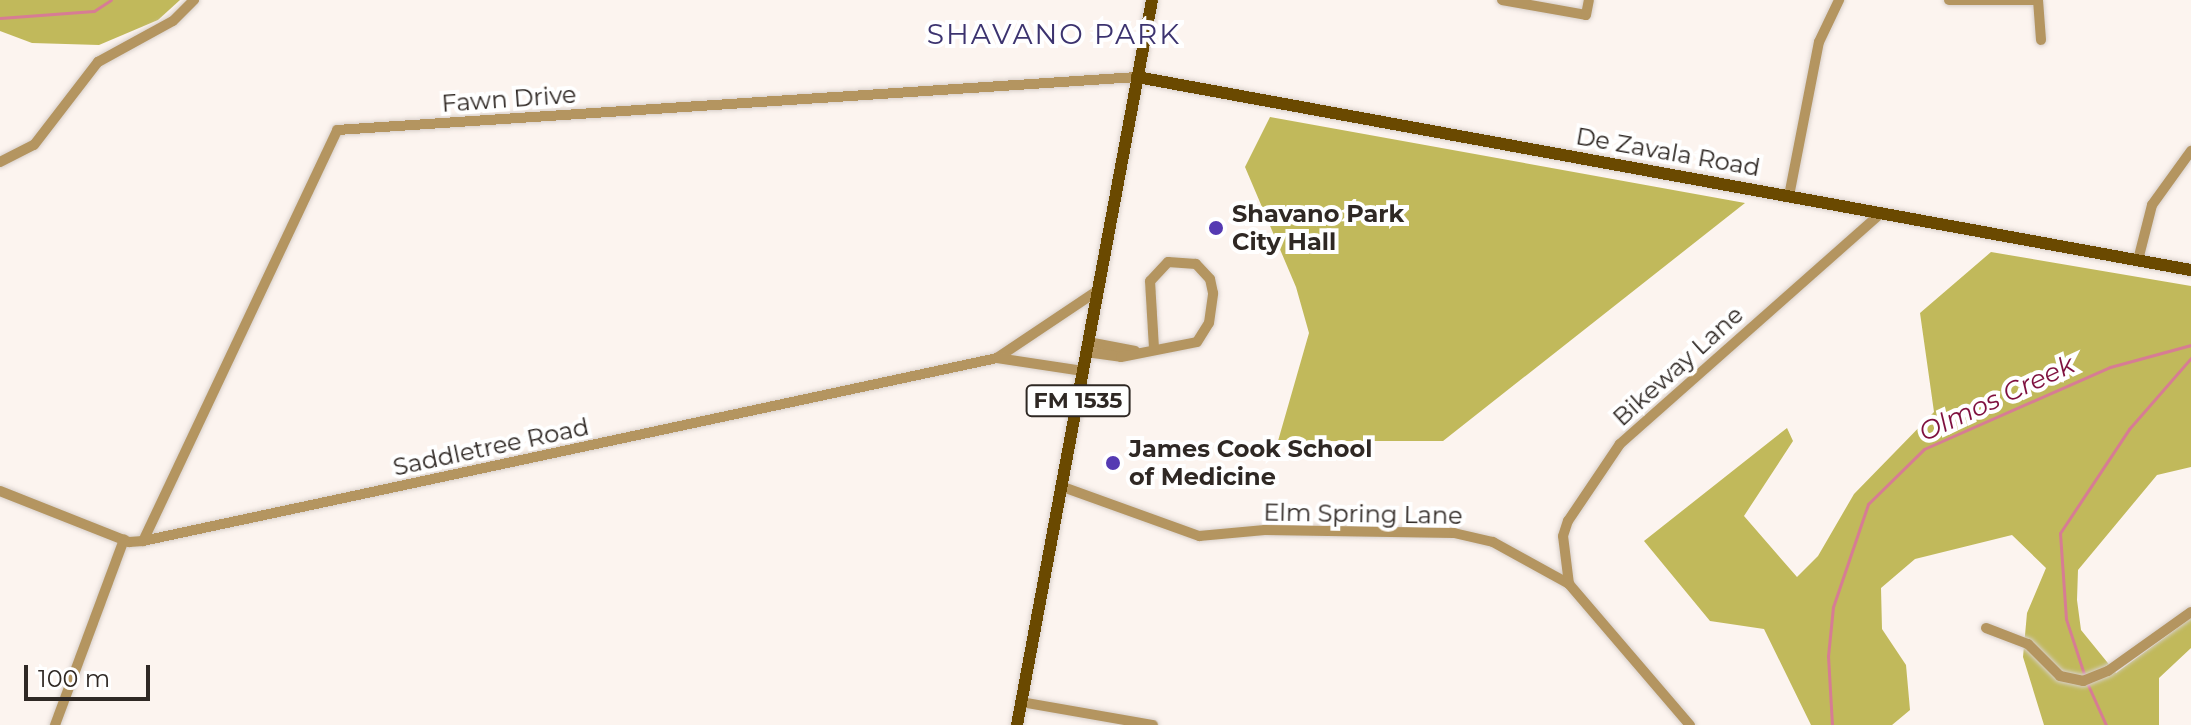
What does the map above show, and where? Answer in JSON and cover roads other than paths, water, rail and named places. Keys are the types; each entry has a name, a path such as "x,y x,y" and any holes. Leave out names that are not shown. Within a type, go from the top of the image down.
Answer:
{"main road":[{"name":"FM 1535","path":"1017,725 1152,0"},
{"name":"De Zavala Road","path":"1137,77 2191,270"}],"street":[{"path":"0,162 34,145 98,62 173,21 194,0"},
{"path":"1502,0 1586,15 1589,0"},
{"path":"1789,196 1819,42 1839,0"},
{"path":"1949,0 2037,0 2041,40"},
{"name":"Fawn Drive","path":"143,541 337,130 1137,77"},
{"path":"2138,260 2152,205 2191,151"},
{"name":"Bikeway Lane","path":"1569,584 1563,536 1568,521 1620,444 1881,213"},
{"path":"1087,347 1121,357 1154,348 1191,345 1206,330 1212,285 1196,264 1168,262 1150,281 1154,348"},
{"name":"Saddletree Road","path":"997,358 1097,291"},
{"name":"Saddletree Road","path":"0,491 124,539 143,541 997,358 1083,371"},
{"name":"Elm Spring Lane","path":"1063,487 1199,536 1265,530 1473,536 1511,549 1569,584 1690,725"},
{"path":"55,725 124,539"},
{"path":"1986,628 2028,644 2060,676 2083,681 2108,671 2191,612"},
{"path":"1021,702 1153,725"}],"waterway":[{"path":"0,18 94,11 111,0"},
{"name":"Olmos Creek","path":"1832,725 1828,656 1833,607 1868,504 1924,449 2110,367 2191,345"},
{"path":"2084,674 2066,619 2060,533 2129,429 2191,358"},
{"path":"2088,685 2106,725"}],"place":[{"name":"Shavano Park City Hall","path":"1216,228"},
{"name":"James Cook School of Medicine","path":"1113,463"}],"district":[{"name":"SHAVANO PARK","path":"1054,34"}]}
